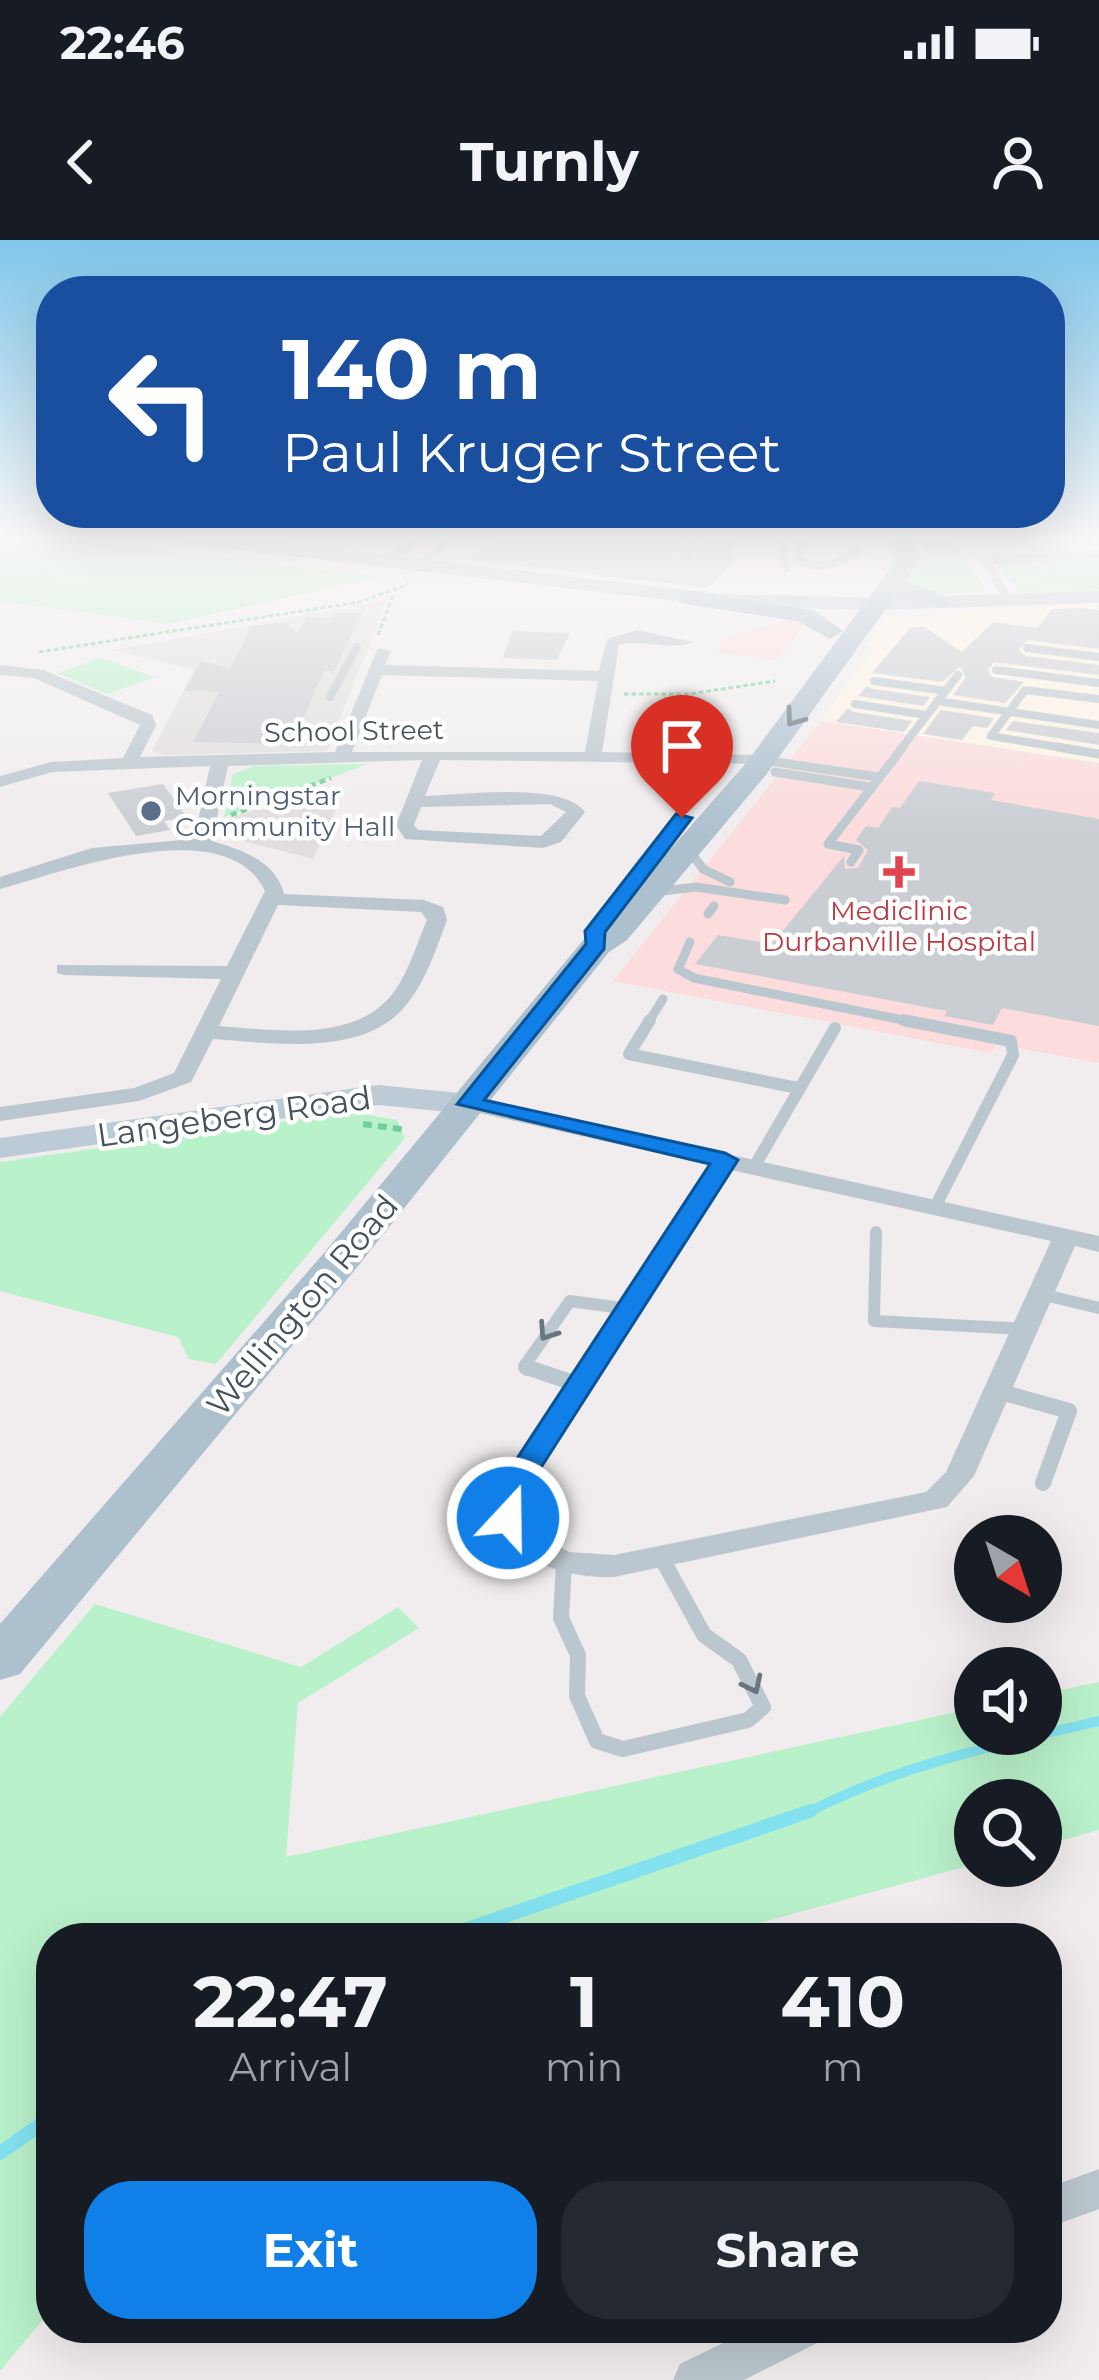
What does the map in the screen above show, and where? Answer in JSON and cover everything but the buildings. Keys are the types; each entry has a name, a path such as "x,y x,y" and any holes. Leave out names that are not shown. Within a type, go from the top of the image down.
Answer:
{"main road":[{"name":"Wellington Road","path":"640,892 827,635"},
{"name":"Wellington Road","path":"0,1660 469,1104 597,945 595,931 689,850 737,761 838,635"}],"street":[{"path":"593,756 615,640 637,635 685,642"},
{"path":"341,758 383,651"},
{"path":"0,670 37,673 146,719 148,725 129,763"},
{"path":"376,670 604,685"},
{"name":"School Street","path":"0,782 22,774 129,763 433,755 737,761"},
{"path":"414,802 550,800 570,803 577,812 554,838 543,842 424,838 405,829 414,802 433,755"},
{"path":"204,834 220,761"},
{"path":"0,770 22,774"},
{"path":"0,883 92,854 204,834 268,878 272,899 189,1071 164,1087 0,1114"},
{"path":"208,1032 312,1036 382,1016 411,983 437,920 436,910 424,906 272,899"},
{"path":"64,969 237,973"},
{"name":"Langeberg Road","path":"0,1148 362,1097 403,1095 469,1104"},
{"path":"469,1104 1099,1244"},
{"path":"740,1163 629,1309 508,1503 514,1533 564,1564 614,1566 936,1501 959,1476 1066,1237"},
{"path":"1062,2203 1099,2189"},
{"path":"696,2380 771,2343"}],"lane":[{"path":"330,697 357,647"},
{"path":"1027,648 1099,657"},
{"path":"349,668 376,670"},
{"path":"996,670 1099,683"},
{"path":"851,862 859,850 828,844 958,676"},
{"path":"874,681 946,691"},
{"path":"1099,699 1028,690 991,737 1099,754"},
{"path":"937,701 1099,725"},
{"path":"854,704 926,715"},
{"path":"737,761 874,782"},
{"path":"640,892 694,880 730,882 703,869 689,850"},
{"path":"640,892 683,886 785,900"},
{"path":"690,942 678,969 694,978 1011,1041 1012,1055 935,1207"},
{"path":"663,999 629,1054 799,1088"},
{"path":"740,1163 799,1088 836,1028"},
{"path":"876,1232 874,1321 1025,1329"},
{"path":"1040,1294 1099,1308"},
{"path":"580,1385 528,1372 525,1364 570,1301 629,1309"},
{"path":"997,1391 1069,1412 1043,1484"},
{"path":"564,1564 560,1610 578,1655 577,1696 597,1742 623,1749 748,1720 763,1707 739,1660 704,1636 662,1557"}],"path":[{"path":"29,654 143,635"},
{"path":"378,635 373,649 383,651"},
{"path":"604,685 688,694 775,681"},
{"path":"204,834 391,757"}],"shaded area":[{"path":"197,635 373,635 327,751 164,755 152,751 194,670 114,650"},
{"path":"737,635 797,635 777,660 719,653 720,640"},
{"path":"873,635 1099,635 1099,763 821,721 874,646 866,644"},
{"name":"Mediclinic Durbanville Hospital","path":"821,721 1099,763 1099,1063 997,1044 991,1053 613,981"},
{"path":"337,807 313,859 224,836 226,819 256,810"}],"green space":[{"path":"101,658 155,677 107,694 57,673"},
{"path":"368,764 224,817 233,774 254,766"},
{"path":"351,1112 397,1120 405,1138 216,1364 189,1359 178,1337 0,1291 0,1162"},
{"path":"95,1604 301,1667 398,1607 419,1628 298,1703 286,1857 954,1713 954,1755 1062,1755 1062,1690 1099,1682 1099,1830 1062,1840 1062,1779 954,1779 954,1870 759,1923 36,1923 36,2328 0,2371 0,1717"}],"waterway":[{"path":"805,1814 912,1769 1099,1721"},
{"path":"485,1923 810,1811"},
{"path":"0,2153 36,2128"}],"place":[{"name":"Morningstar Community Hall","path":"151,811"},
{"name":"Mediclinic Durbanville Hospital","path":"899,872"}],"route":[{"path":"508,1518 516,1483 725,1160 469,1104 597,945 595,931 682,818"}]}
